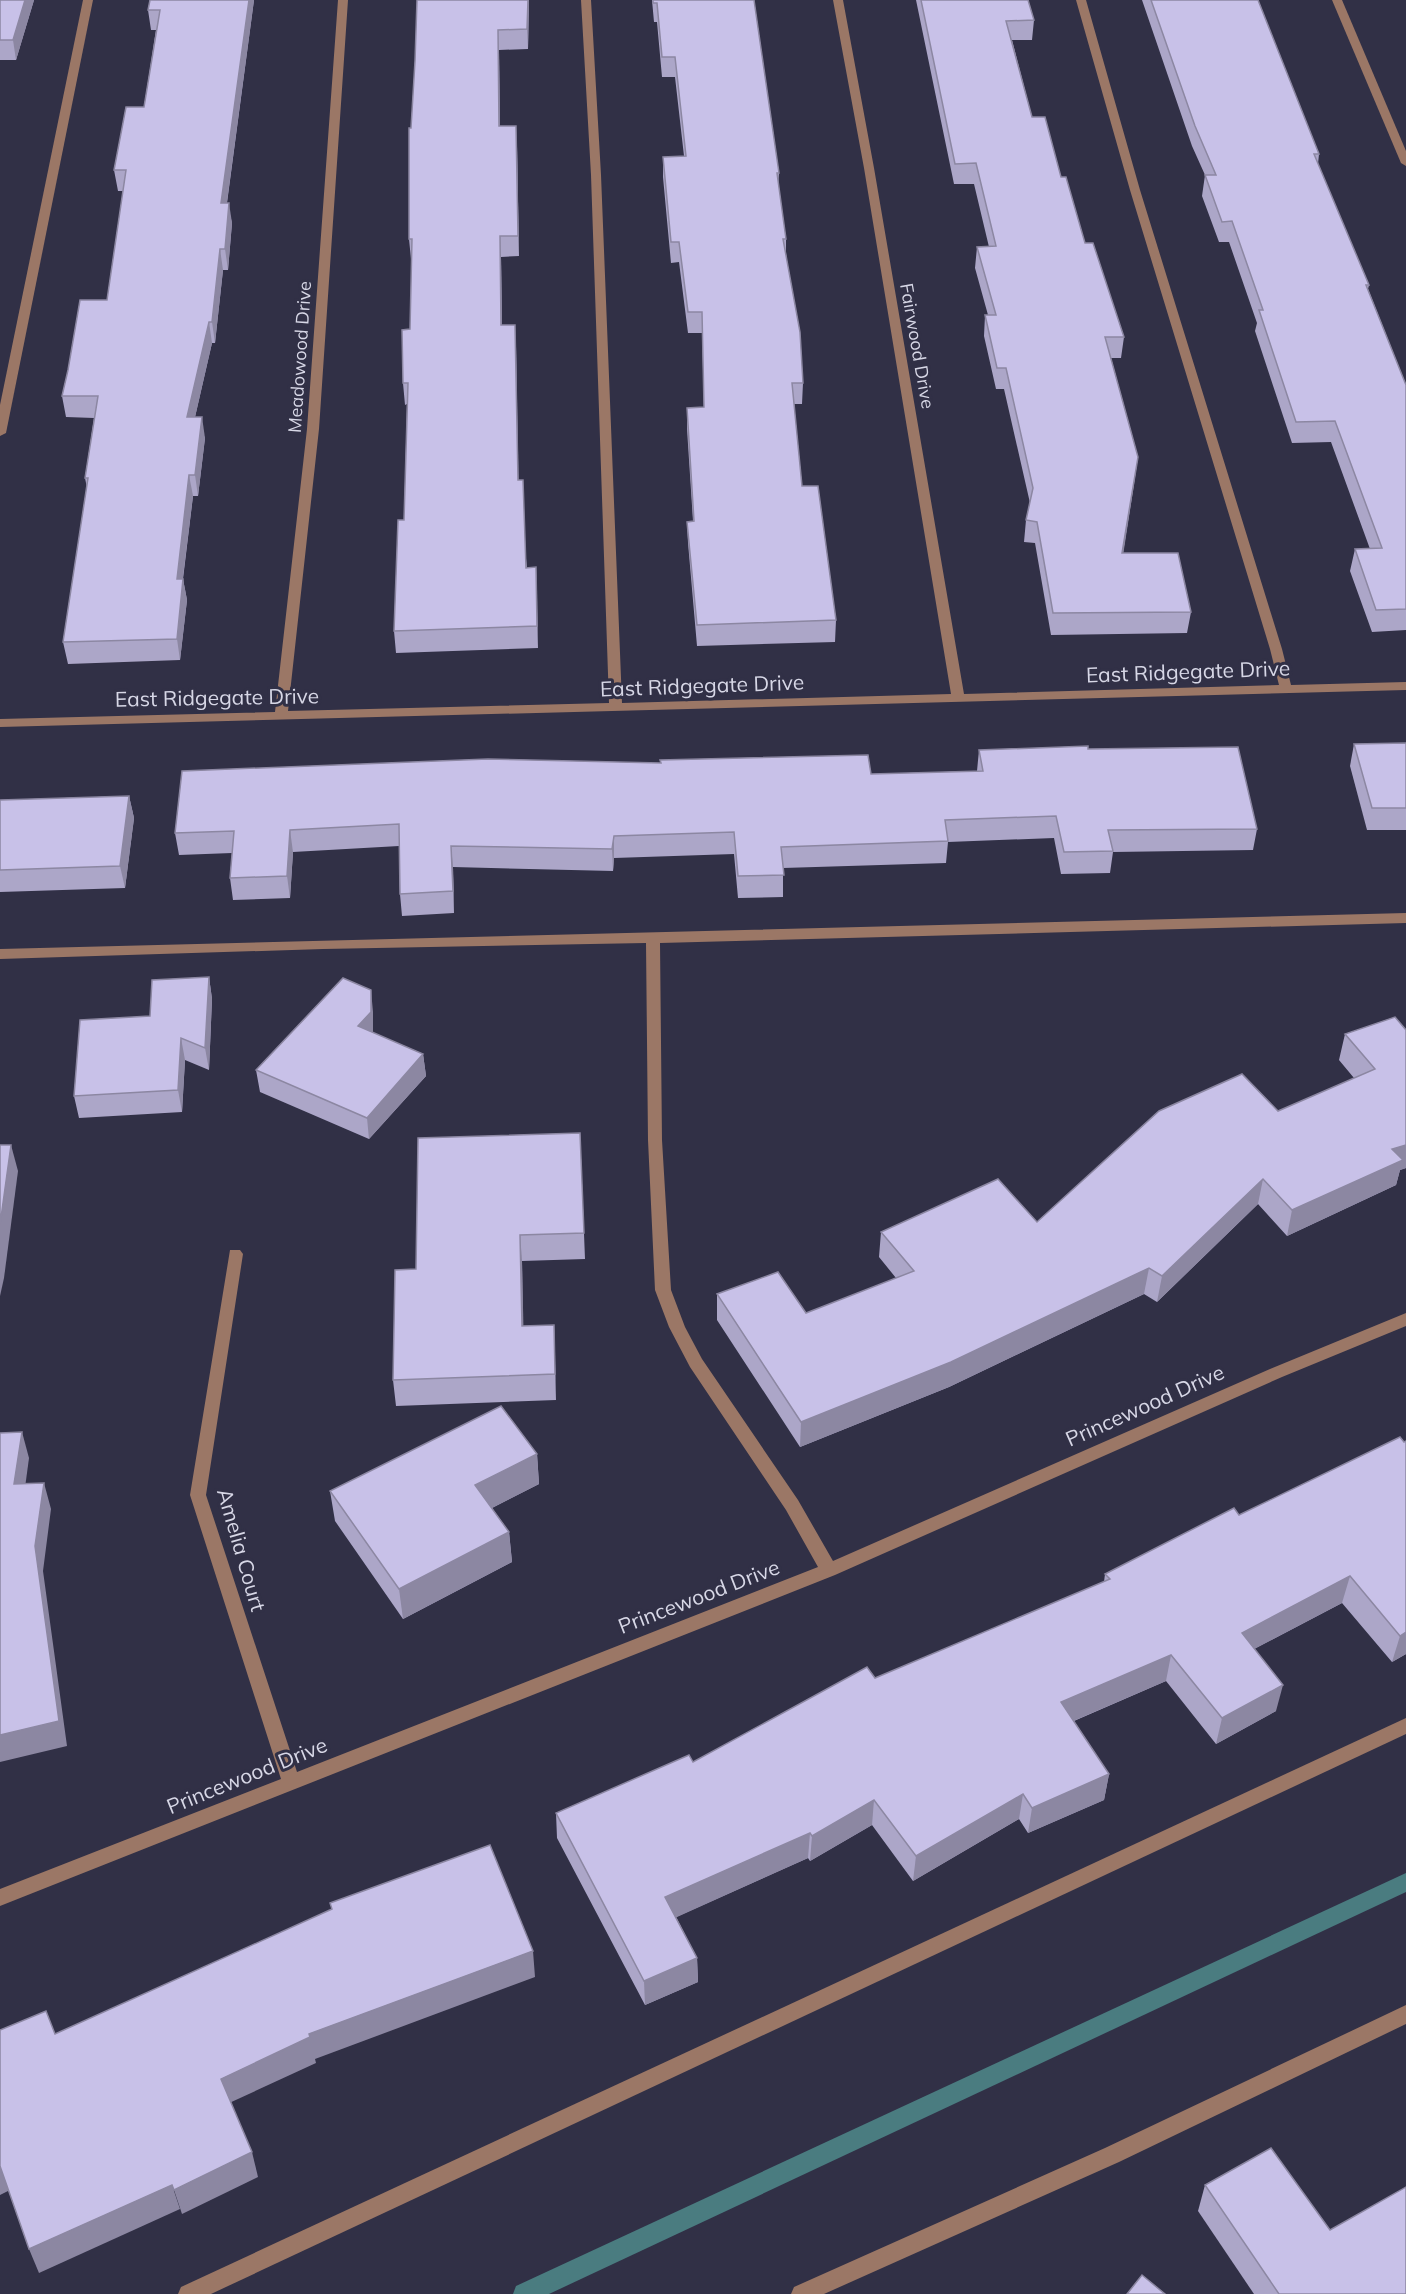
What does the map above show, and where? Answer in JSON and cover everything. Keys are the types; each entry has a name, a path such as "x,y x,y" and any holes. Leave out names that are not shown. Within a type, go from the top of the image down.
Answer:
{"street":[{"path":"0,433 88,0"},
{"name":"Meadowood Drive","path":"281,716 313,429 343,0"},
{"path":"586,0 596,175 616,708"},
{"name":"Fairwood Drive","path":"838,0 869,168 958,698"},
{"path":"1081,0 1135,190 1276,649 1286,689"},
{"path":"1337,0 1406,163"},
{"name":"East Ridgegate Drive","path":"0,723 1406,686"},
{"path":"0,954 1406,918"},
{"path":"653,939 655,1140 663,1290 677,1327 696,1363 792,1505 829,1570"},
{"name":"Amelia Court","path":"235,1254 198,1495 291,1782"},
{"name":"Princewood Drive","path":"0,1898 829,1570 1276,1373 1406,1319"},
{"path":"188,2294 1406,1726"},
{"path":"801,2294 1112,2155 1406,2014"}],"building":[{"path":"0,0 25,0 13,40 0,40"},
{"path":"150,0 249,0 221,203 229,203 225,249 220,249 212,322 209,322 187,417 202,417 195,475 189,475 177,579 183,579 177,639 63,642 98,396 62,396 80,300 107,300 126,170 114,170 126,107 144,107 160,10 148,10"},
{"path":"417,0 528,0 527,29 498,30 499,126 516,126 518,236 500,236 501,325 515,325 518,480 523,480 526,568 536,567 537,626 394,631 398,520 404,520 408,383 403,383 402,330 410,329 412,239 409,239 409,128 411,128"},
{"path":"653,0 754,0 779,173 777,173 786,239 783,239 800,332 803,383 792,383 802,486 818,486 836,620 697,625 687,522 694,521 687,408 704,407 702,312 688,312 679,242 671,242 663,157 686,156 675,57 662,57 657,3 653,3"},
{"path":"921,0 1028,0 1034,20 1006,21 1032,117 1045,117 1061,177 1066,177 1085,243 1093,243 1124,337 1105,337 1138,457 1122,553 1178,553 1191,612 1053,613 1037,522 1026,520 1033,488 1006,368 997,368 985,315 996,315 977,247 996,246 976,163 955,164"},
{"path":"1151,0 1258,0 1319,154 1314,154 1369,285 1366,285 1406,385 1406,609 1376,610 1355,549 1382,548 1335,421 1296,422 1259,310 1263,310 1232,221 1222,222 1205,175 1216,175 1195,126"},
{"path":"1406,743 1406,808 1372,808 1354,744"},
{"path":"1088,746 1088,749 1238,747 1257,829 1108,830 1113,851 1064,852 1056,816 945,820 948,841 781,847 784,875 738,876 734,832 614,836 612,849 451,846 453,891 400,894 399,824 290,830 287,876 230,878 234,831 175,833 182,771 488,759 661,763 660,760 868,755 871,774 983,771 979,750"},
{"path":"129,796 120,866 0,870 0,800"},
{"path":"209,977 205,1048 181,1038 178,1090 74,1096 80,1020 150,1016 152,980"},
{"path":"343,978 371,990 371,1012 358,1026 423,1054 367,1118 256,1070"},
{"path":"1395,1017 1406,1030 1406,1145 1392,1149 1403,1160 1292,1210 1263,1179 1162,1276 1149,1268 951,1362 801,1422 717,1294 778,1272 806,1313 914,1271 881,1232 998,1179 1037,1222 1159,1111 1242,1074 1278,1111 1375,1069 1345,1034"},
{"path":"580,1133 584,1233 520,1235 522,1326 554,1325 555,1374 393,1380 395,1270 416,1269 418,1138"},
{"path":"0,1145 11,1145 0,1225"},
{"path":"501,1406 537,1454 475,1485 509,1532 399,1589 330,1491"},
{"path":"22,1432 14,1484 44,1483 35,1546 59,1721 0,1735 0,1433"},
{"path":"1400,1437 1404,1442 1406,1441 1406,1632 1400,1636 1350,1576 1242,1633 1283,1685 1222,1718 1171,1655 1061,1702 1109,1774 1032,1808 1023,1794 916,1856 874,1800 812,1836 810,1833 665,1897 697,1958 644,1981 556,1813 689,1755 693,1762 867,1667 875,1678 1110,1579 1105,1574 1234,1508 1239,1515"},
{"path":"490,1845 533,1951 309,2034 310,2037 221,2079 252,2152 174,2190 172,2185 29,2249 0,2166 0,2030 46,2011 55,2034 332,1909 330,1903"},
{"path":"1271,2148 1330,2230 1406,2187 1406,2294 1279,2294 1205,2185"},
{"path":"1142,2275 1165,2294 1127,2294"}],"waterway":[{"path":"524,2294 1406,1882"}]}
